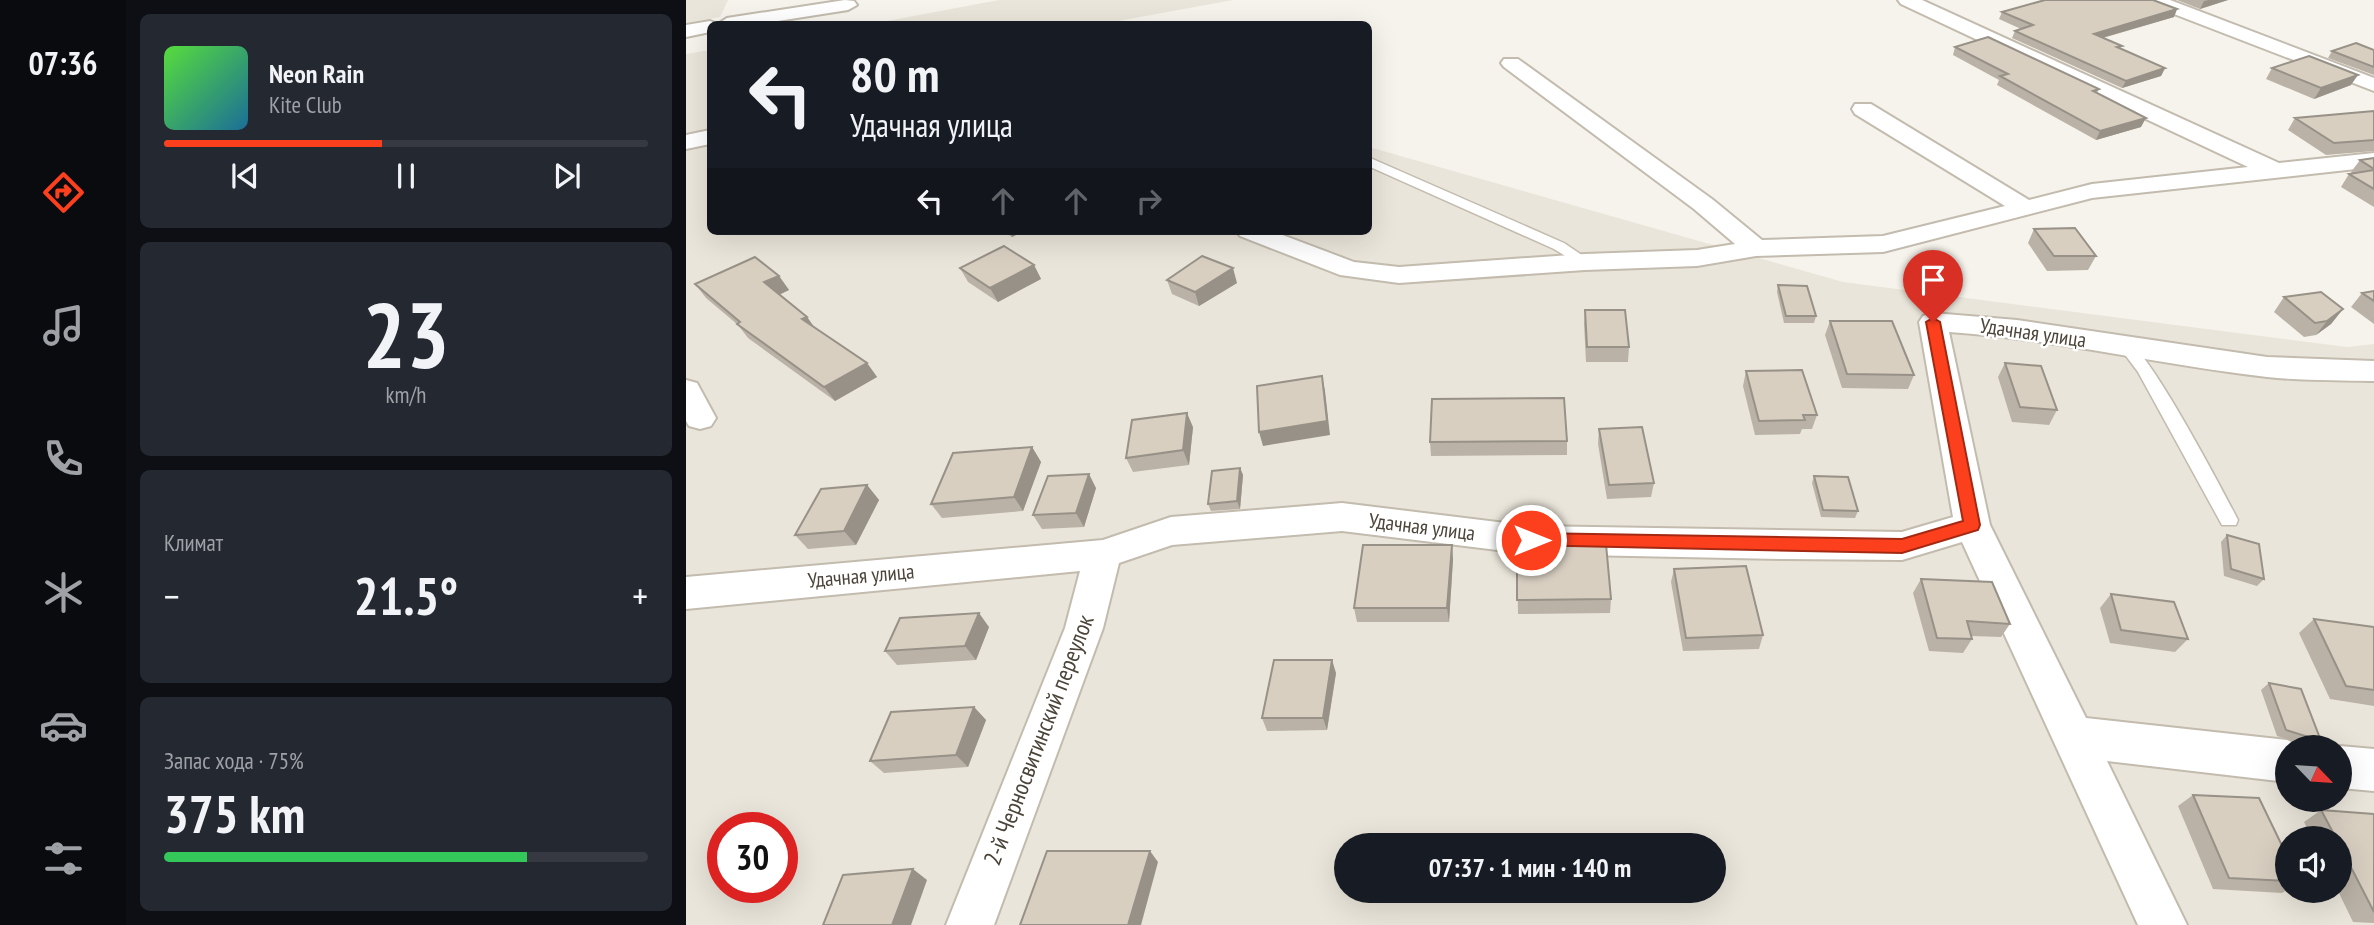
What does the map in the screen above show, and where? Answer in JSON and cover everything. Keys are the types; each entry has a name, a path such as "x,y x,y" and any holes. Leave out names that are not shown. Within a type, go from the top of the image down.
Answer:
{"street":[{"path":"1907,0 2274,170"},
{"path":"2154,0 2374,85"},
{"path":"746,21 848,5"},
{"path":"686,31 707,28"},
{"path":"1511,63 1703,204 1756,248"},
{"path":"1864,108 2024,207"},
{"path":"686,142 707,138"},
{"path":"1260,235 1349,269 1399,275 1585,262 1697,258 1756,248 1883,244 2092,191 2374,160"},
{"name":"Удачная улица","path":"686,593 1103,554 1171,531 1342,517 1531,540 1902,546 1972,525 1933,322 2008,327 2127,348 2270,368 2374,371"},
{"path":"686,390 700,418"},
{"path":"1972,525 2163,925"},
{"name":"2-й Черносвитинский переулок","path":"970,925 1084,628 1103,554"},
{"path":"2075,737 2275,760"},
{"path":"2352,768 2374,771"}],"lane":[{"path":"1372,162 1548,240 1585,262"},
{"path":"2127,348 2146,369 2229,520"}],"shaded area":[{"path":"686,0 728,0 720,17 686,23"},
{"path":"999,0 1233,0 1118,21 887,21"},
{"path":"707,50 707,235 1372,235 1372,148 1843,282 2347,347 2374,344 2374,925 686,925 686,54"}],"building":[{"path":"2045,0 2153,0 2177,9 2094,34 2165,68 2126,81 2015,31 2033,25 2002,12"},
{"path":"1988,37 2099,89 2093,91 2146,118 2100,131 2000,76 2008,74 1955,47"},
{"path":"2356,43 2374,50 2374,67 2332,51"},
{"path":"2309,56 2358,75 2321,88 2272,68"},
{"path":"2374,111 2374,140 2334,143 2295,118"},
{"path":"2374,158 2374,169 2360,160"},
{"path":"2374,170 2374,189 2349,174"},
{"path":"2075,228 2096,256 2054,256 2034,229"},
{"path":"1004,246 1034,265 990,288 960,268"},
{"path":"1202,256 1233,268 1195,292 1167,280"},
{"path":"755,257 779,276 764,282 807,317 802,319 867,363 824,387 737,324 740,322 695,284"},
{"path":"1778,285 1807,286 1816,316 1786,316"},
{"path":"2374,291 2374,301 2362,293"},
{"path":"2321,292 2343,309 2327,321 2315,323 2284,297"},
{"path":"1585,310 1625,310 1629,347 1587,347"},
{"path":"1830,321 1892,321 1914,375 1847,374"},
{"path":"2005,363 2041,366 2057,410 2020,407"},
{"path":"1802,370 1817,415 1803,415 1805,420 1759,421 1746,371"},
{"path":"1322,376 1327,421 1259,432 1257,386"},
{"path":"1564,398 1567,441 1430,442 1432,399"},
{"path":"1187,413 1183,450 1126,458 1132,420"},
{"path":"1642,427 1654,483 1609,485 1599,429"},
{"path":"1032,447 1014,497 931,504 953,453"},
{"path":"1240,468 1237,501 1208,504 1212,471"},
{"path":"1089,474 1076,513 1033,515 1048,476"},
{"path":"1814,476 1848,477 1858,511 1823,510"},
{"path":"867,485 844,531 795,535 821,489"},
{"path":"2227,535 2259,544 2264,579 2231,569"},
{"path":"1517,543 1606,544 1611,599 1517,600"},
{"path":"1363,545 1452,545 1447,608 1354,608"},
{"path":"1746,566 1763,635 1686,638 1674,569"},
{"path":"1921,579 1992,582 2010,624 1967,621 1972,639 1937,638"},
{"path":"2111,594 2174,602 2188,639 2121,630"},
{"path":"979,613 965,646 885,651 900,618"},
{"path":"2314,619 2374,627 2374,690 2346,686"},
{"path":"1274,660 1332,660 1323,718 1262,718"},
{"path":"2269,683 2301,689 2319,735 2302,735 2286,730"},
{"path":"974,707 956,755 870,761 891,712"},
{"path":"2193,795 2259,798 2275,831 2275,880 2229,878"},
{"path":"2322,812 2374,814 2374,912 2352,869 2352,826 2330,826"},
{"path":"1047,851 1150,851 1128,925 1020,925"},
{"path":"913,869 892,925 823,925 843,875"}],"route":[{"path":"1531,540 1902,546 1972,525 1933,322"}]}
